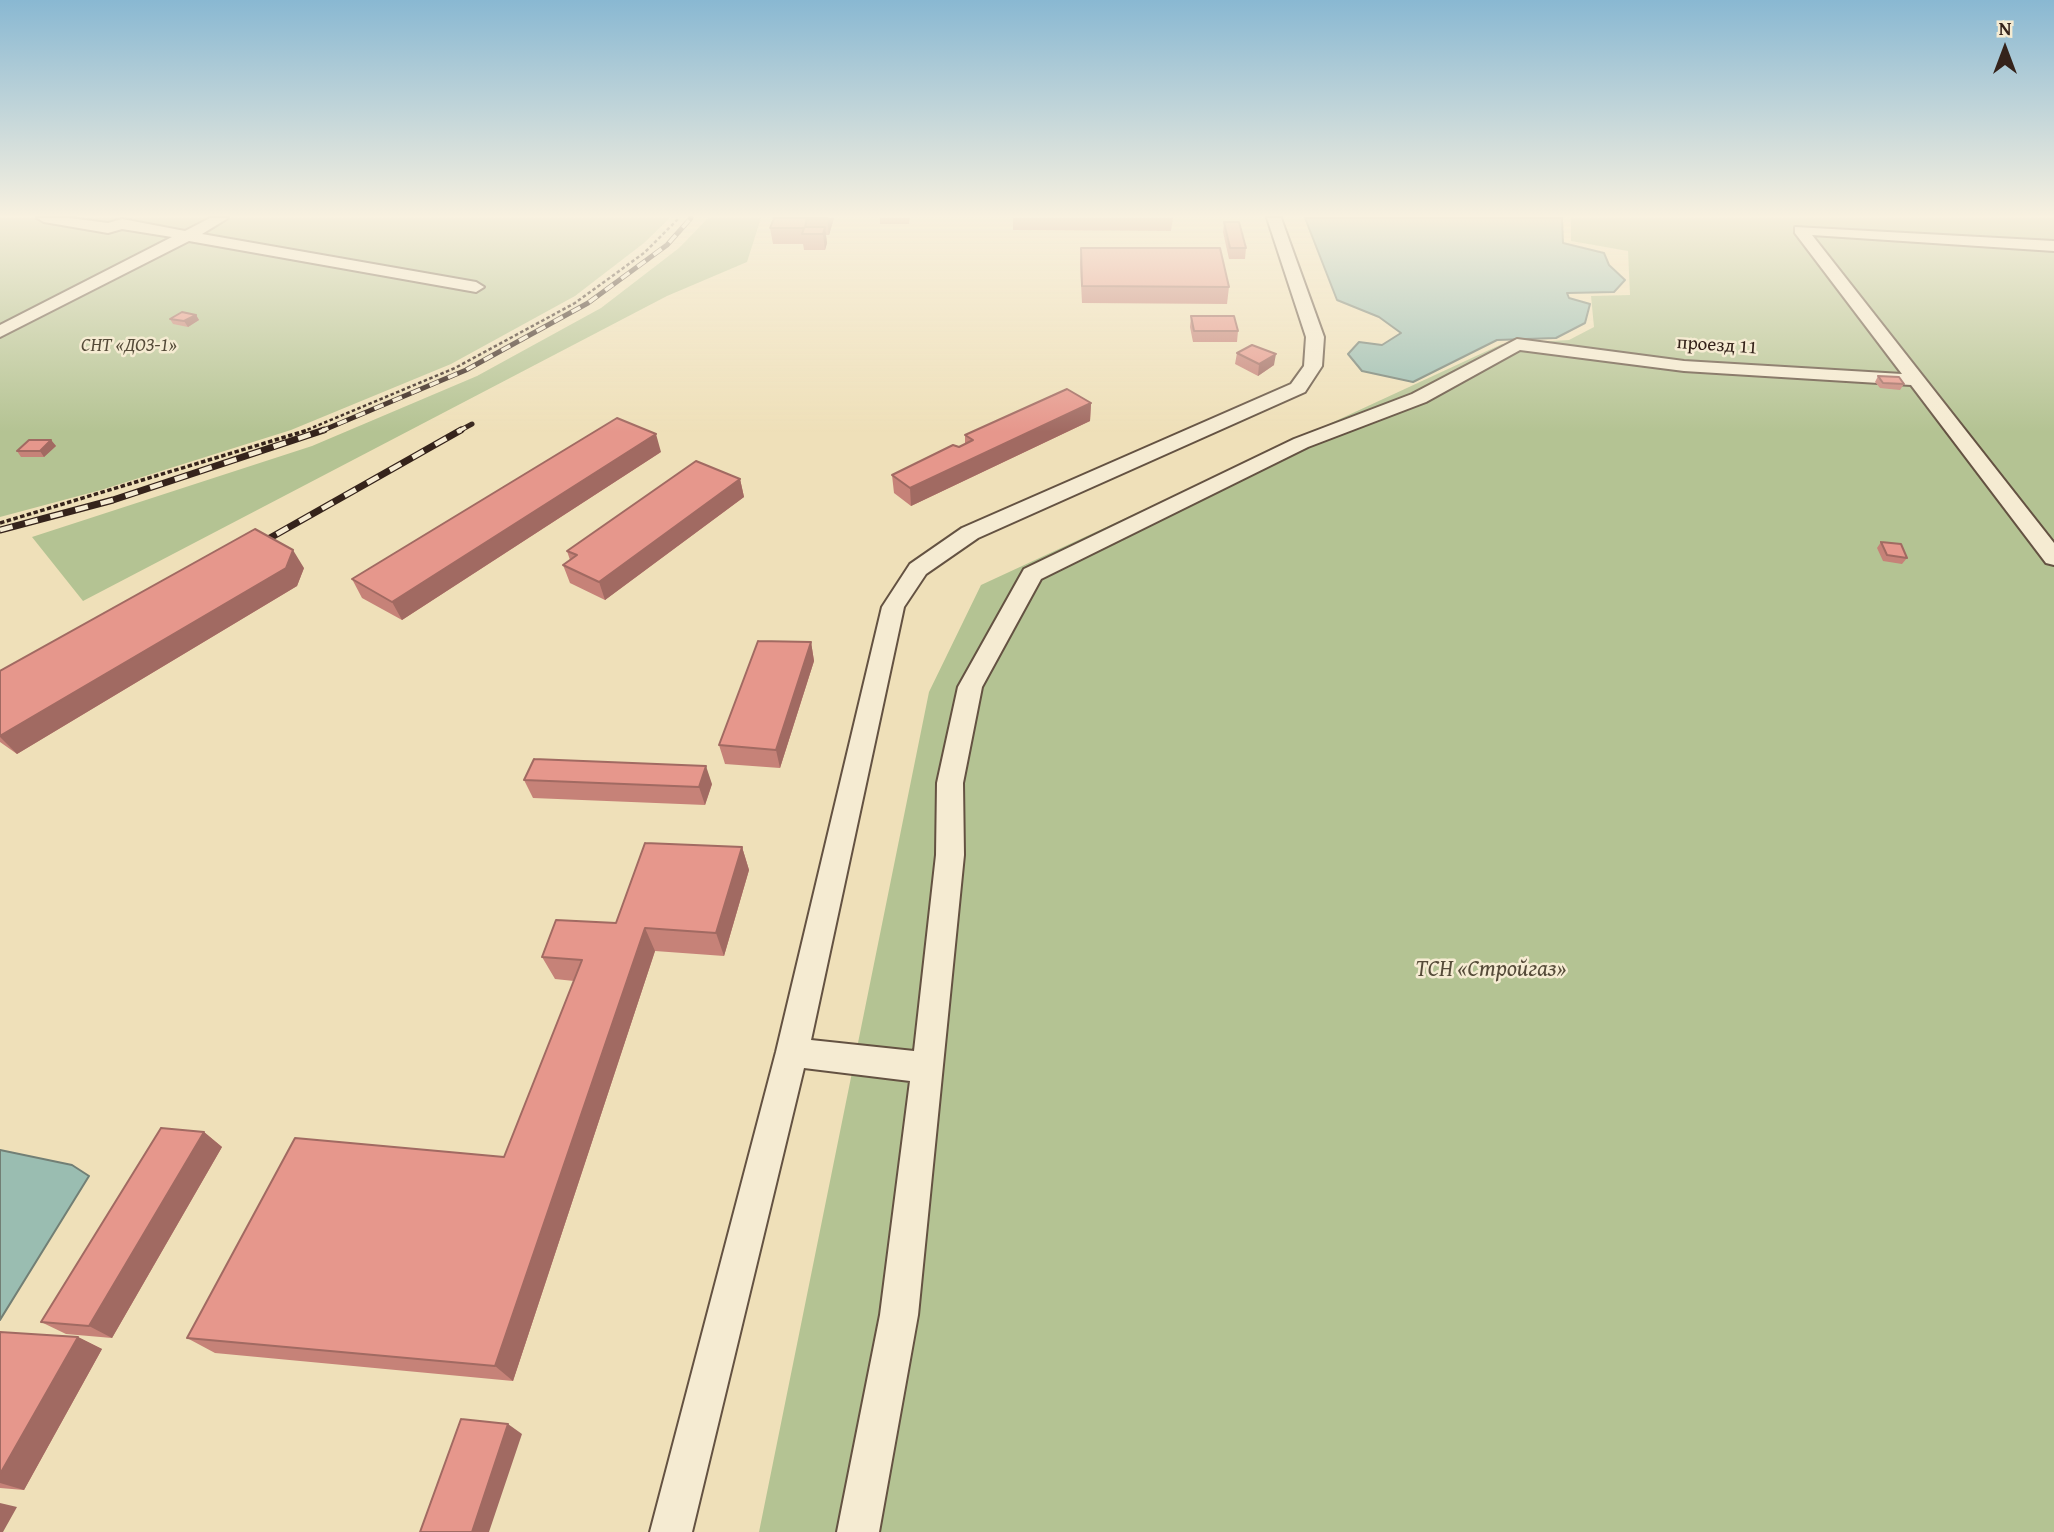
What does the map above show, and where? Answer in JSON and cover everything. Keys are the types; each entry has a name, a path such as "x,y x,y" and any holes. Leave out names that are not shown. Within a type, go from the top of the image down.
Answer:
{"street":[{"path":"0,332 82,289"},
{"path":"671,1532 792,1052 892,607 918,569 970,533 1298,388 1314,366 1315,337 1299,289"},
{"path":"1846,289 2054,558"},
{"name":"проезд 11","path":"928,1068 950,855 950,783 970,687 1032,574 1288,449 1419,398 1517,344 1684,366 1915,380"},
{"path":"792,1052 928,1068 899,1315 858,1532"}],"path":[{"path":"0,523 178,472 312,429 455,368 575,303 594,289"}],"green space":[{"name":"СНТ «ДОЗ-1»","path":"0,289 583,289 451,364 291,430 101,490 0,517"},
{"path":"625,289 682,289 83,601 32,537 312,446 477,376 601,308"},
{"name":"ТСН «Стройгаз»","path":"1630,289 2054,289 2054,1532 759,1532 929,692 981,585 1502,344 1569,340 1594,327 1591,296 1630,295"}],"water":[{"path":"1333,289 1616,289 1614,292 1567,293 1569,298 1590,304 1585,323 1556,338 1497,340 1413,382 1362,371 1348,354 1359,342 1382,345 1401,333 1379,317 1337,300"},
{"path":"0,1150 72,1165 89,1176 0,1320"}],"building":[{"path":"182,312 196,315 184,321 170,319"},
{"path":"1191,316 1234,316 1238,331 1194,331"},
{"path":"1252,345 1276,354 1259,364 1237,353"},
{"path":"1878,376 1899,377 1904,384 1883,383"},
{"path":"1067,389 1091,403 910,488 892,475 953,445 959,447 973,440 965,435"},
{"path":"617,418 656,434 392,602 352,579"},
{"path":"29,440 51,440 40,451 17,451"},
{"path":"696,461 740,479 599,582 563,565 577,555 567,551"},
{"path":"255,529 293,550 286,568 0,736 0,671"},
{"path":"1881,542 1901,544 1907,558 1887,555"},
{"path":"758,641 811,642 776,750 719,745"},
{"path":"534,759 706,766 699,787 524,780"},
{"path":"645,843 742,847 716,933 645,928 495,1366 187,1338 295,1138 504,1157 582,960 542,957 556,920 616,923"},
{"path":"161,1128 204,1132 89,1326 41,1322"},
{"path":"0,1332 78,1337 0,1474"},
{"path":"461,1419 508,1424 472,1532 420,1532"}],"railway":[{"path":"323,430 466,370 588,303 606,289"},
{"path":"457,432 472,424"},
{"path":"0,530 113,500 323,430"},
{"path":"319,432 323,430"},
{"path":"254,547 461,430"}]}
